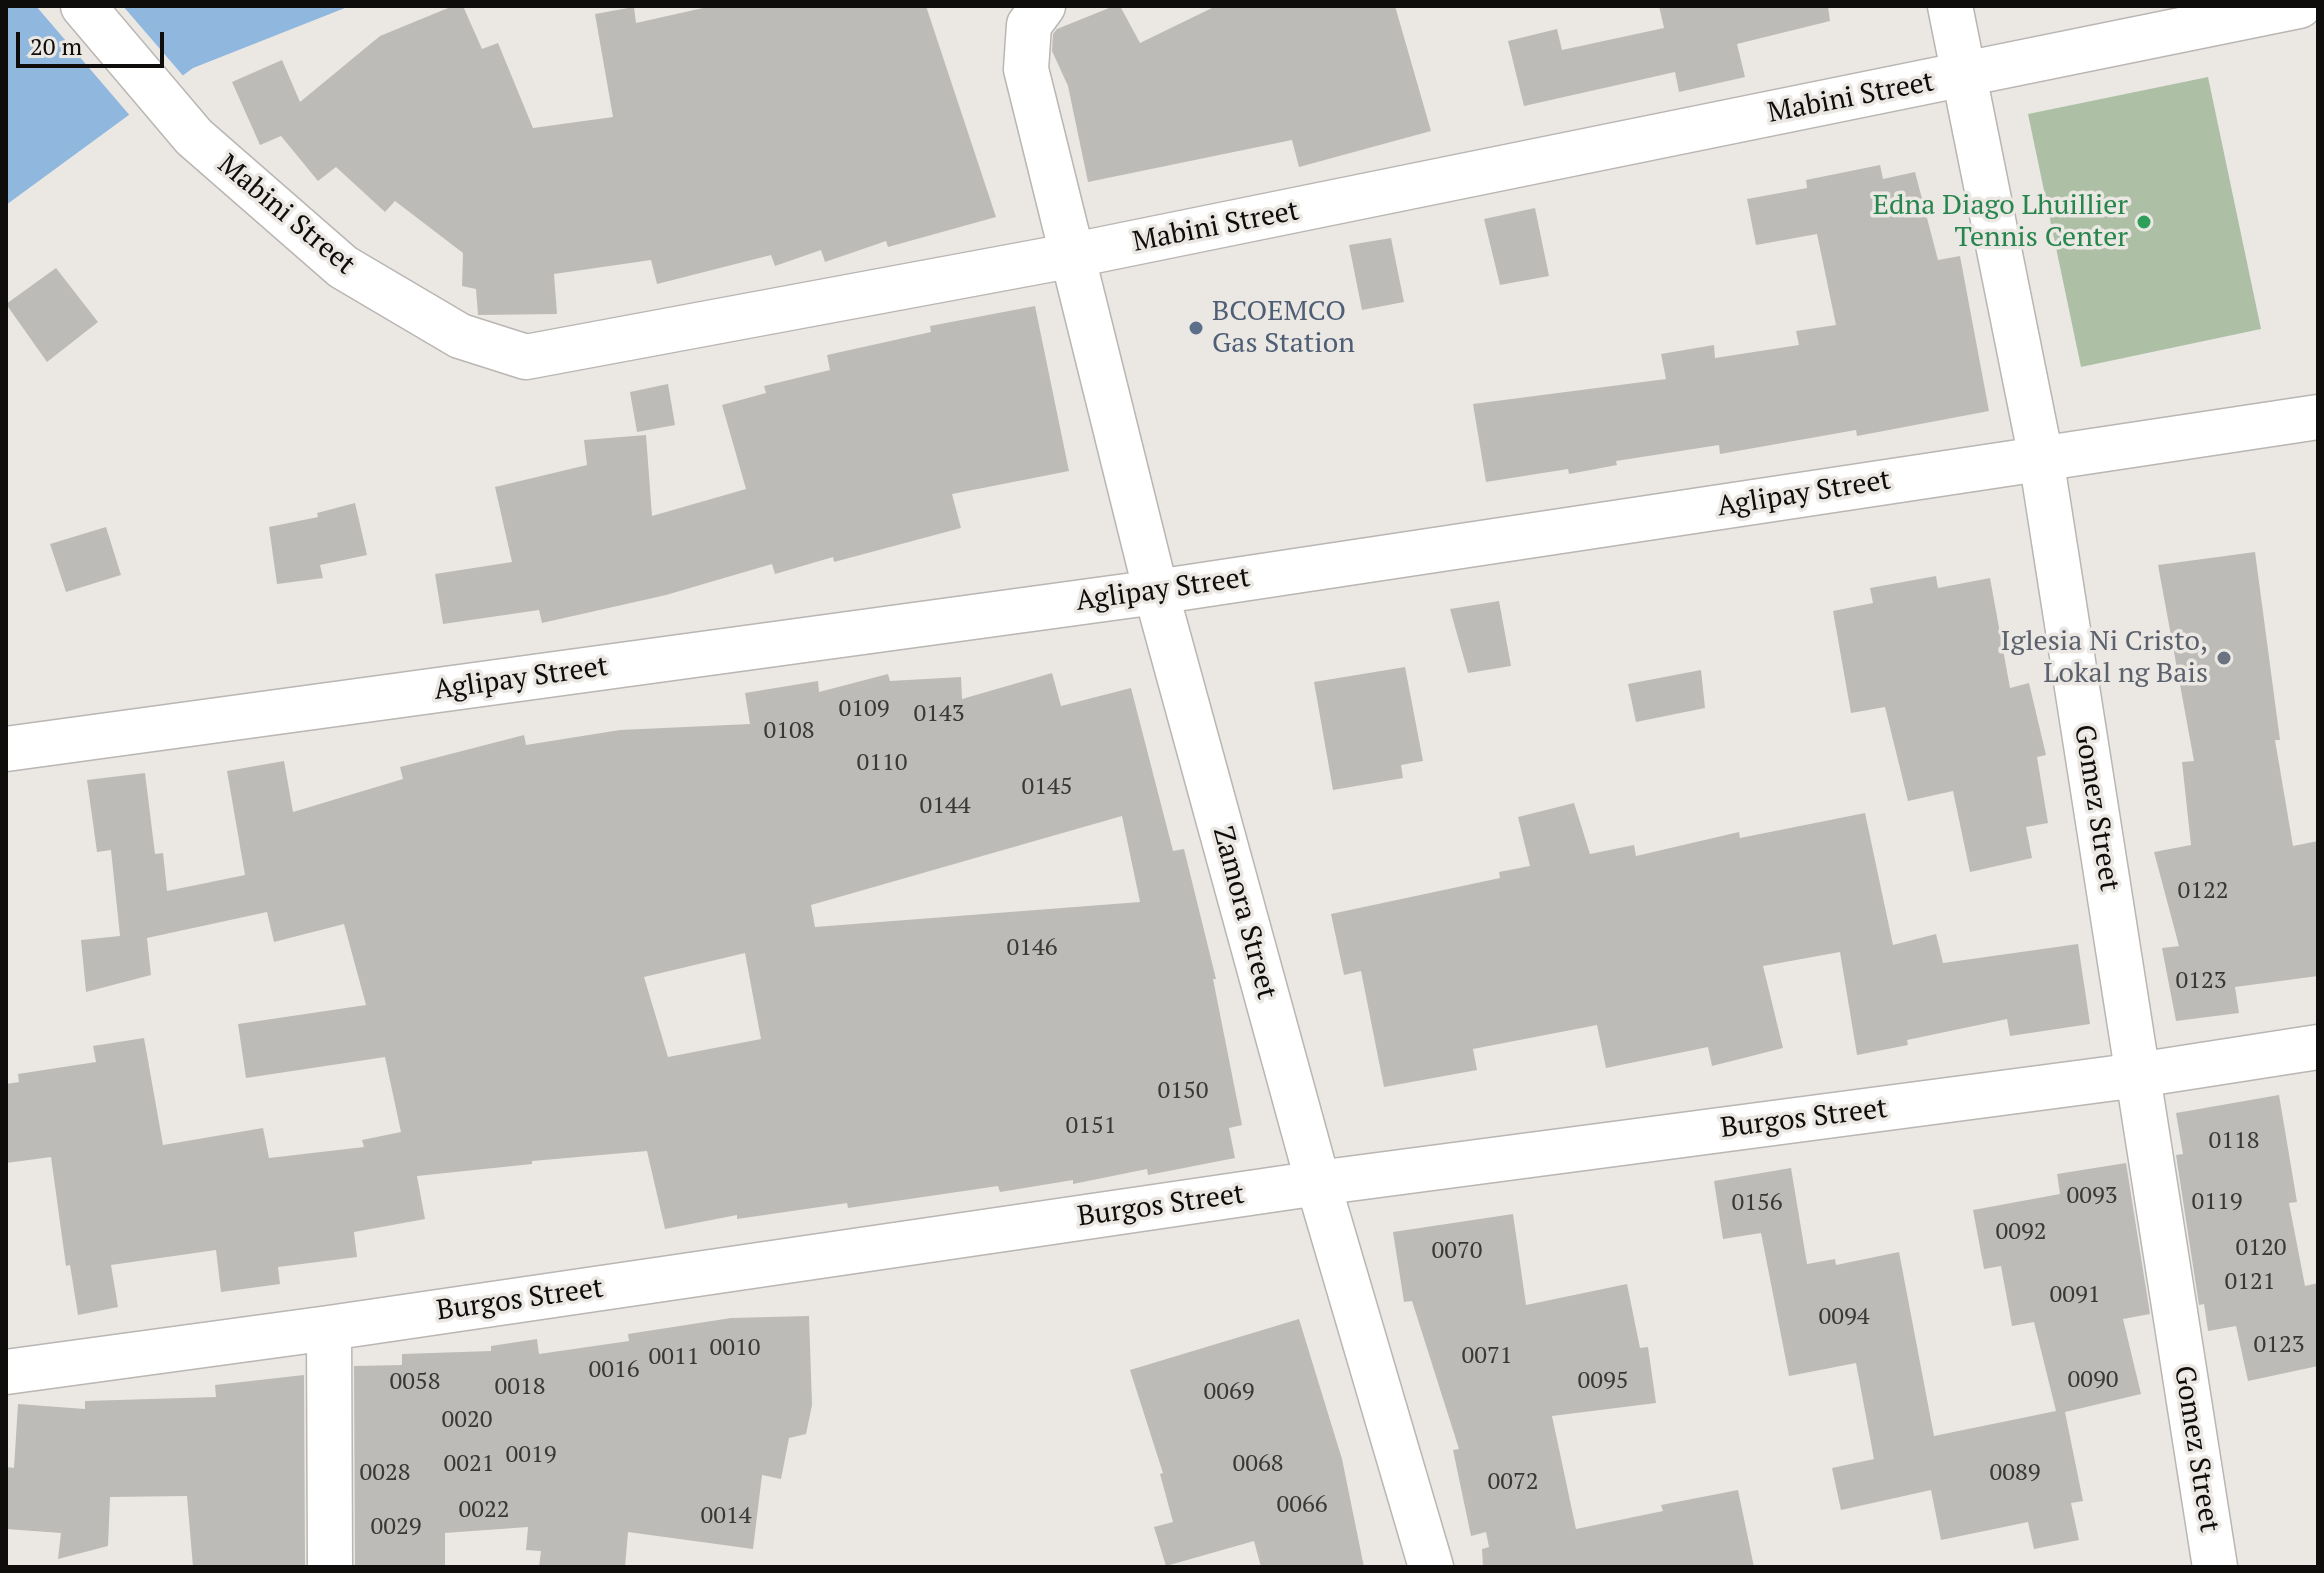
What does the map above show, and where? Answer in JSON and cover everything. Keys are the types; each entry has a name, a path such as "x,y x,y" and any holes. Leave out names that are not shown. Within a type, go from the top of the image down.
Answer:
{"street":[{"name":"Mabini Street","path":"83,6 194,137 343,267 460,336 526,357 1074,255 2299,6"},
{"name":"Zamora Street","path":"1043,6 1029,25 1026,69 1156,592 1318,1183 1431,1567"},
{"name":"Gomez Street","path":"1950,6 2041,458 2215,1567"},
{"name":"Aglipay Street","path":"6,749 1156,592 2318,417"},
{"name":"Burgos Street","path":"6,1372 329,1328 1318,1183 2138,1075 2318,1047"},
{"path":"329,1328 330,1567"}],"green space":[{"name":"Edna Diago Lhuillier Tennis Center","path":"2208,77 2261,329 2081,367 2028,114"}],"water":[{"path":"6,6 350,6 193,68 6,205"}],"pier":[{"path":"36,6 123,6 185,78 132,118"}],"building":[{"path":"453,6 463,6 482,49 498,43 533,128 613,117 595,14 634,7 636,23 712,6 926,6 996,217 888,247 886,241 825,262 821,250 775,266 771,255 657,284 651,260 554,274 557,314 478,315 476,289 462,286 463,253 395,201 385,212 336,167 318,181 281,136 260,145 232,82 282,60 300,102 380,36"},
{"path":"1120,6 1140,43 1216,6 1395,6 1431,131 1299,167 1292,140 1088,182 1068,86 1052,51 1053,34 1057,29"},
{"path":"1659,6 1828,6 1830,21 1737,44 1745,77 1679,92 1675,72 1524,106 1508,41 1557,29 1562,50 1664,28"},
{"path":"1880,165 1883,179 1915,172 1938,260 1960,256 1989,411 1857,436 1856,430 1720,454 1719,445 1616,461 1617,465 1569,474 1568,469 1486,482 1473,404 1666,379 1661,354 1714,345 1715,358 1799,345 1796,331 1836,325 1817,234 1756,245 1747,199 1807,188 1806,180"},
{"path":"1535,208 1549,276 1500,285 1484,219"},
{"path":"1391,238 1404,302 1362,310 1349,245"},
{"path":"56,268 98,322 47,362 6,304"},
{"path":"1035,306 1069,471 952,494 961,528 834,562 833,557 775,574 772,564 666,595 542,623 539,610 443,624 435,574 512,562 495,487 587,465 584,440 646,435 652,516 746,489 722,405 766,393 764,386 830,370 827,355 931,332 930,326"},
{"path":"668,384 675,425 637,432 630,392"},
{"path":"355,503 367,555 320,565 323,578 277,584 269,527 318,517 317,513"},
{"path":"106,527 121,575 66,592 50,544"},
{"path":"2255,552 2280,740 2275,740 2293,846 2318,841 2318,976 2235,987 2239,1013 2176,1021 2162,948 2179,946 2154,852 2191,845 2182,762 2194,761 2158,565"},
{"path":"1936,576 1938,588 1990,578 2010,688 2029,683 2046,755 2037,757 2048,823 2026,827 2032,858 1970,872 1953,791 1908,801 1885,707 1851,713 1833,611 1873,603 1870,588"},
{"path":"1499,601 1511,666 1468,673 1450,609"},
{"path":"1405,667 1423,761 1401,765 1403,778 1333,790 1314,682"},
{"path":"1701,670 1705,708 1636,722 1628,684"},
{"path":"1052,673 1061,706 1131,688 1173,851 1184,849 1216,979 1213,979 1242,1125 1229,1128 1235,1158 1148,1175 1147,1169 1073,1184 1073,1180 1000,1192 998,1186 848,1208 847,1203 737,1219 737,1215 665,1229 647,1151 532,1161 532,1164 417,1176 425,1219 354,1232 357,1257 278,1267 280,1284 221,1292 216,1250 111,1265 118,1307 78,1315 70,1265 66,1266 51,1157 6,1163 6,1084 19,1082 18,1074 96,1062 93,1046 144,1038 163,1145 263,1128 269,1158 364,1147 362,1140 401,1132 385,1057 246,1078 238,1024 366,1005 344,924 274,942 267,912 147,938 151,975 86,992 81,940 120,936 111,850 97,852 87,780 145,773 155,854 163,853 167,891 245,875 227,771 284,761 293,812 403,779 400,767 524,735 526,745 620,730 750,724 745,693 818,681 819,692 888,674 890,681 961,677 962,699","holes":["1122,816 1140,902 815,927 811,905","745,953 761,1039 668,1057 644,977"]},
{"path":"1574,803 1590,854 1634,845 1636,856 1739,832 1740,838 1865,813 1893,945 1936,934 1943,963 2078,944 2090,1024 2010,1036 2007,1019 1907,1040 1908,1045 1857,1055 1840,952 1763,966 1783,1048 1712,1066 1708,1047 1606,1068 1597,1025 1473,1049 1477,1070 1384,1087 1361,971 1344,975 1331,914 1500,878 1499,872 1530,866 1518,817"},
{"path":"2279,1095 2297,1202 2289,1203 2305,1286 2318,1283 2318,1366 2248,1381 2236,1326 2208,1331 2204,1304 2199,1305 2176,1155 2183,1154 2176,1113"},
{"path":"2126,1163 2150,1314 2123,1319 2141,1394 2065,1412 2083,1501 2071,1503 2079,1540 2034,1549 2028,1522 1941,1540 1931,1490 1841,1510 1832,1468 1874,1459 1856,1363 1789,1376 1761,1233 1723,1239 1714,1181 1791,1168 1807,1264 1835,1259 1836,1265 1899,1252 1934,1436 2056,1411 2034,1322 2012,1326 2001,1266 1984,1269 1973,1210 2060,1194 2057,1174"},
{"path":"1513,1214 1526,1305 1627,1284 1640,1348 1648,1347 1656,1403 1552,1416 1576,1529 1663,1511 1661,1505 1738,1490 1754,1567 1483,1567 1482,1549 1489,1547 1486,1532 1471,1536 1453,1450 1459,1449 1412,1301 1404,1302 1393,1232"},
{"path":"809,1316 812,1405 806,1434 789,1438 781,1479 762,1475 753,1549 628,1532 625,1567 539,1567 541,1551 526,1550 528,1527 445,1533 445,1567 355,1567 354,1366 402,1365 402,1354 491,1351 491,1346 537,1339 539,1354 629,1341 628,1334 731,1318"},
{"path":"1299,1319 1342,1459 1364,1567 1261,1567 1254,1541 1166,1566 1154,1527 1173,1522 1160,1474 1163,1473 1130,1370"},
{"path":"304,1375 305,1567 193,1567 187,1496 110,1497 108,1546 58,1559 61,1533 6,1529 6,1467 14,1468 18,1404 85,1409 85,1401 216,1397 215,1385"}],"place":[{"name":"Edna Diago Lhuillier Tennis Center","path":"2144,222"},
{"name":"BCOEMCO Gas Station","path":"1196,328"},
{"name":"Iglesia Ni Cristo, Lokal ng Bais","path":"2224,658"}]}
